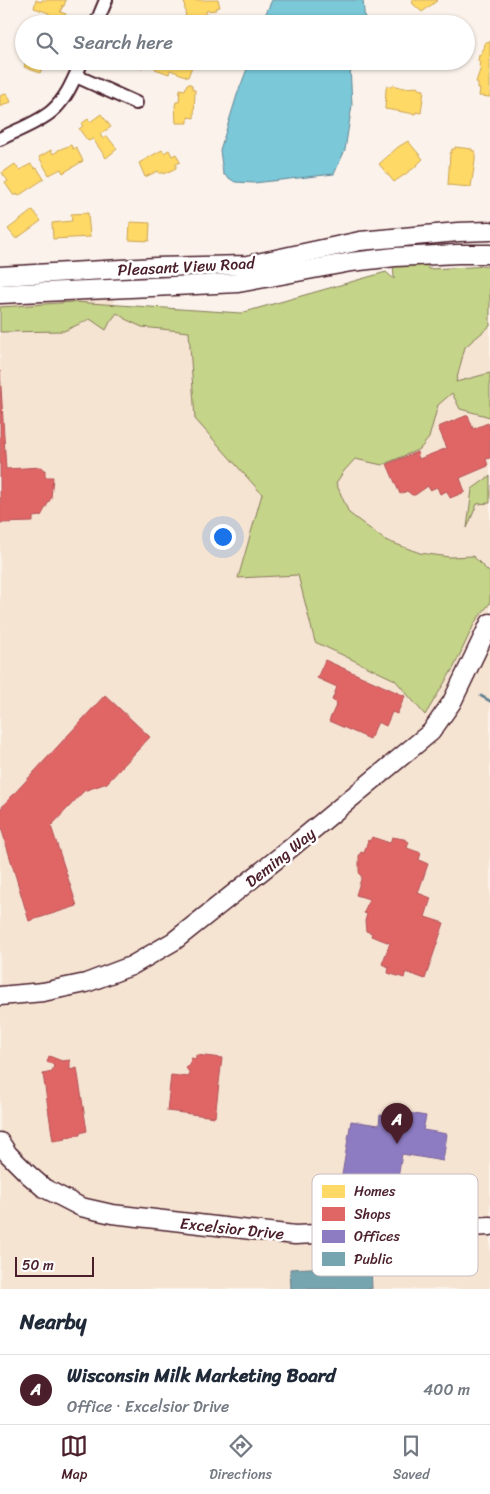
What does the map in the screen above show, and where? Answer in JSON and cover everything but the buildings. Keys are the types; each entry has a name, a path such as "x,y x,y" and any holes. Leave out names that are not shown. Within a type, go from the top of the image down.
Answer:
{"street":[{"path":"100,15 106,0"},
{"path":"0,138 51,112 61,101 78,70"},
{"path":"76,76 136,103"},
{"name":"Pleasant View Road","path":"0,276 156,267 248,265 360,241 490,231"},
{"name":"Pleasant View Road","path":"0,294 238,283 351,262 414,256 490,254"},
{"name":"Deming Way","path":"0,996 43,992 86,983 131,966 174,942 431,732 452,702 490,623"},
{"name":"Excelsior Drive","path":"0,1142 15,1161 44,1188 80,1207 112,1214 279,1234 312,1234"}],"shaded area":[{"path":"113,297 117,313 189,332 195,419 442,366 490,326 490,1289 0,1289 0,301"}],"green space":[{"path":"427,261 428,269 490,266 490,326 465,347 456,382 490,373 490,417 460,409 452,393 438,405 429,438 420,449 382,465 355,459 336,483 349,513 385,540 420,553 450,557 473,556 490,573 490,603 475,622 454,667 425,715 395,680 315,642 298,575 238,578 262,494 195,419 189,332 142,327 117,313 106,330 90,319 64,331 0,332 0,307 74,302 241,313 386,272 394,279 393,263"},
{"path":"490,476 490,503 477,504 467,528 472,489"}],"water":[{"path":"272,0 363,0 364,15 265,15"},
{"path":"247,70 350,70 352,105 345,150 334,174 254,183 235,182 223,174 220,150"}],"waterway":[{"path":"481,696 490,701"}],"place":[{"name":"Wisconsin Milk Marketing Board","path":"397,1144"}]}
